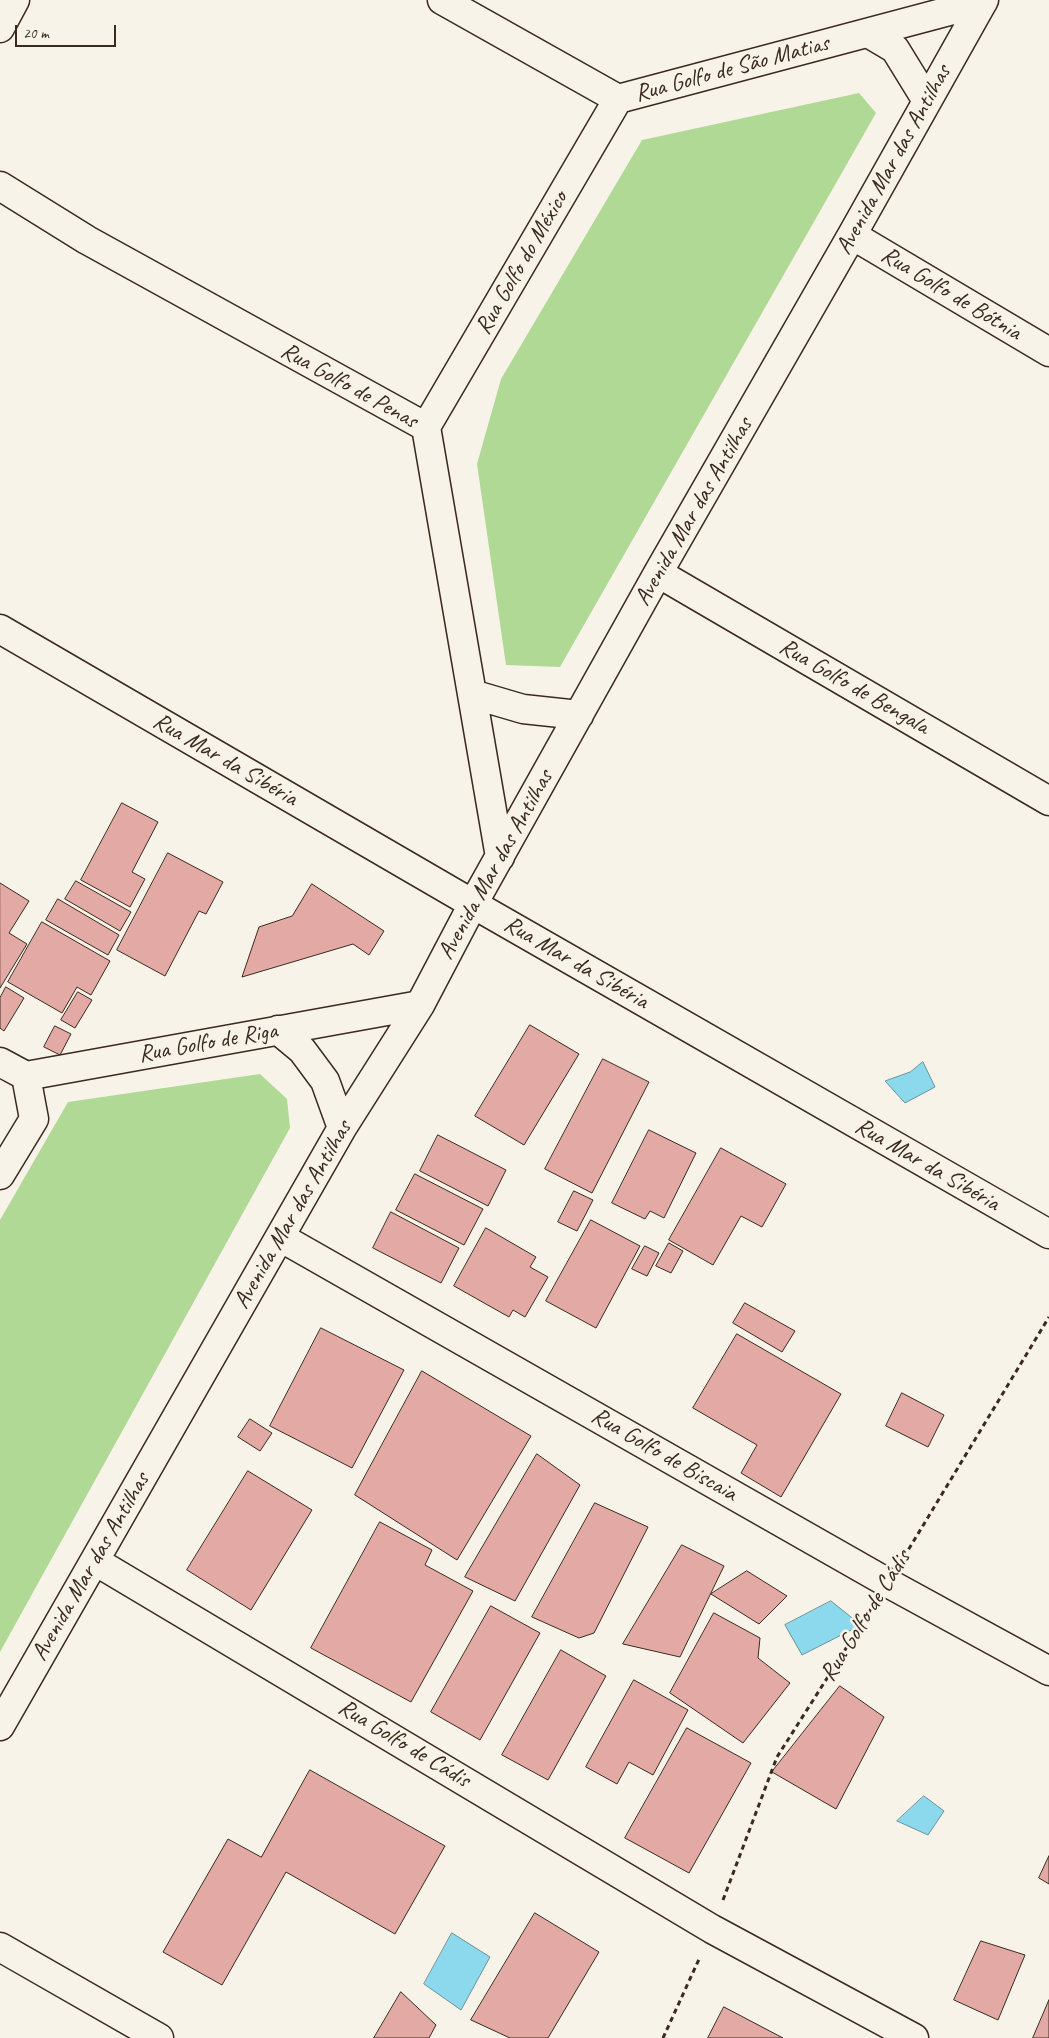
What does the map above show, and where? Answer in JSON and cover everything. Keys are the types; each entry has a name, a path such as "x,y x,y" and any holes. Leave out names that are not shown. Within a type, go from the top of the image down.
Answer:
{"street":[{"path":"0,28 15,0"},
{"name":"Rua Golfo de São Matias","path":"442,0 618,99 983,1"},
{"name":"Avenida Mar das Antilhas","path":"4,1711 95,1561 342,1128 420,1005 473,904 658,573 852,235 983,1"},
{"path":"868,33 895,49 928,101"},
{"name":"Rua Golfo do México","path":"426,427 618,99"},
{"name":"Rua Golfo de Penas","path":"0,186 87,240 426,427 500,857"},
{"name":"Rua Golfo de Bótnia","path":"852,235 1049,352"},
{"name":"Rua Golfo de Bengala","path":"658,573 1049,801"},
{"name":"Rua Mar da Sibéria","path":"0,629 473,904 1049,1234"},
{"path":"472,694 523,709 579,714"},
{"name":"Rua Golfo de Riga","path":"26,1076 420,1005"},
{"path":"278,1030 302,1050 325,1081 342,1128"},
{"path":"0,1062 26,1076 34,1118 0,1175"},
{"name":"Rua Golfo de Biscaia","path":"280,1237 888,1582 1049,1671"},
{"name":"Rua Golfo de Cádis","path":"95,1561 712,1929 914,2038"},
{"path":"0,1947 158,2038"}],"path":[{"name":"Rua Golfo de Cádis","path":"663,2038 712,1929 777,1757 888,1582 1049,1317"}],"green space":[{"path":"859,93 876,113 560,667 506,665 477,464 501,379 642,140"},
{"path":"260,1074 287,1099 290,1128 0,1652 0,1220 68,1102"}],"water":[{"path":"923,1062 935,1087 905,1103 885,1081 910,1072"},
{"path":"831,1601 861,1625 802,1655 785,1625"},
{"path":"924,1796 944,1811 928,1835 897,1821"},
{"path":"452,1933 490,1957 461,2010 424,1984"}],"building":[{"path":"122,803 158,822 132,872 145,879 130,907 81,880"},
{"path":"168,853 223,882 206,914 199,911 165,976 117,950"},
{"path":"76,881 131,912 120,931 65,899"},
{"path":"0,883 29,901 9,933 27,944 0,988"},
{"path":"312,884 384,931 369,955 353,944 242,977 259,927 292,916"},
{"path":"58,899 119,935 108,955 46,920"},
{"path":"42,922 110,961 91,995 77,987 62,1013 8,982"},
{"path":"6,987 24,998 4,1031 0,1028 0,998"},
{"path":"78,992 92,1000 75,1028 61,1020"},
{"path":"530,1025 579,1054 524,1145 475,1116"},
{"path":"55,1026 71,1034 60,1055 44,1047"},
{"path":"603,1059 649,1082 592,1193 545,1169"},
{"path":"649,1130 696,1153 664,1218 650,1211 645,1219 612,1203"},
{"path":"438,1135 506,1170 488,1206 420,1171"},
{"path":"721,1148 786,1184 762,1227 741,1216 713,1265 669,1240"},
{"path":"415,1174 483,1209 464,1245 396,1210"},
{"path":"574,1191 593,1200 577,1231 558,1222"},
{"path":"391,1212 459,1248 441,1283 373,1248"},
{"path":"591,1220 640,1246 596,1328 546,1301"},
{"path":"486,1228 536,1257 530,1267 548,1277 525,1317 513,1310 509,1317 454,1286"},
{"path":"669,1243 683,1251 671,1273 656,1266"},
{"path":"645,1246 659,1253 647,1276 632,1269"},
{"path":"745,1303 795,1331 782,1352 733,1323"},
{"path":"321,1328 404,1370 352,1468 270,1426"},
{"path":"737,1334 841,1394 781,1497 741,1473 757,1445 693,1408"},
{"path":"422,1371 531,1436 457,1560 355,1495"},
{"path":"902,1393 944,1415 928,1447 886,1426"},
{"path":"250,1419 272,1433 260,1451 238,1437"},
{"path":"537,1454 580,1485 515,1601 465,1577"},
{"path":"248,1471 312,1510 251,1610 187,1570"},
{"path":"595,1503 648,1527 594,1633 579,1638 532,1617"},
{"path":"380,1522 432,1550 425,1565 473,1591 411,1702 311,1648"},
{"path":"682,1545 724,1566 680,1657 623,1644"},
{"path":"747,1571 787,1596 759,1624 711,1594"},
{"path":"491,1606 540,1633 480,1740 431,1712"},
{"path":"714,1613 760,1638 758,1658 790,1683 743,1743 670,1693"},
{"path":"561,1650 606,1676 548,1780 502,1755"},
{"path":"634,1680 688,1710 653,1775 629,1762 617,1784 586,1767"},
{"path":"840,1686 884,1717 836,1809 772,1772"},
{"path":"687,1728 751,1763 689,1873 625,1838"},
{"path":"310,1770 445,1846 395,1934 286,1872 222,1985 163,1952 228,1839 261,1857"},
{"path":"1049,1856 1049,1884 1039,1878"},
{"path":"535,1913 599,1952 548,2038 510,2038 471,2020"},
{"path":"981,1941 1025,1955 998,2020 954,2000"},
{"path":"401,1992 436,2025 429,2038 374,2038"},
{"path":"1049,2000 1049,2038 1033,2038"},
{"path":"724,2007 783,2038 708,2038"}]}
